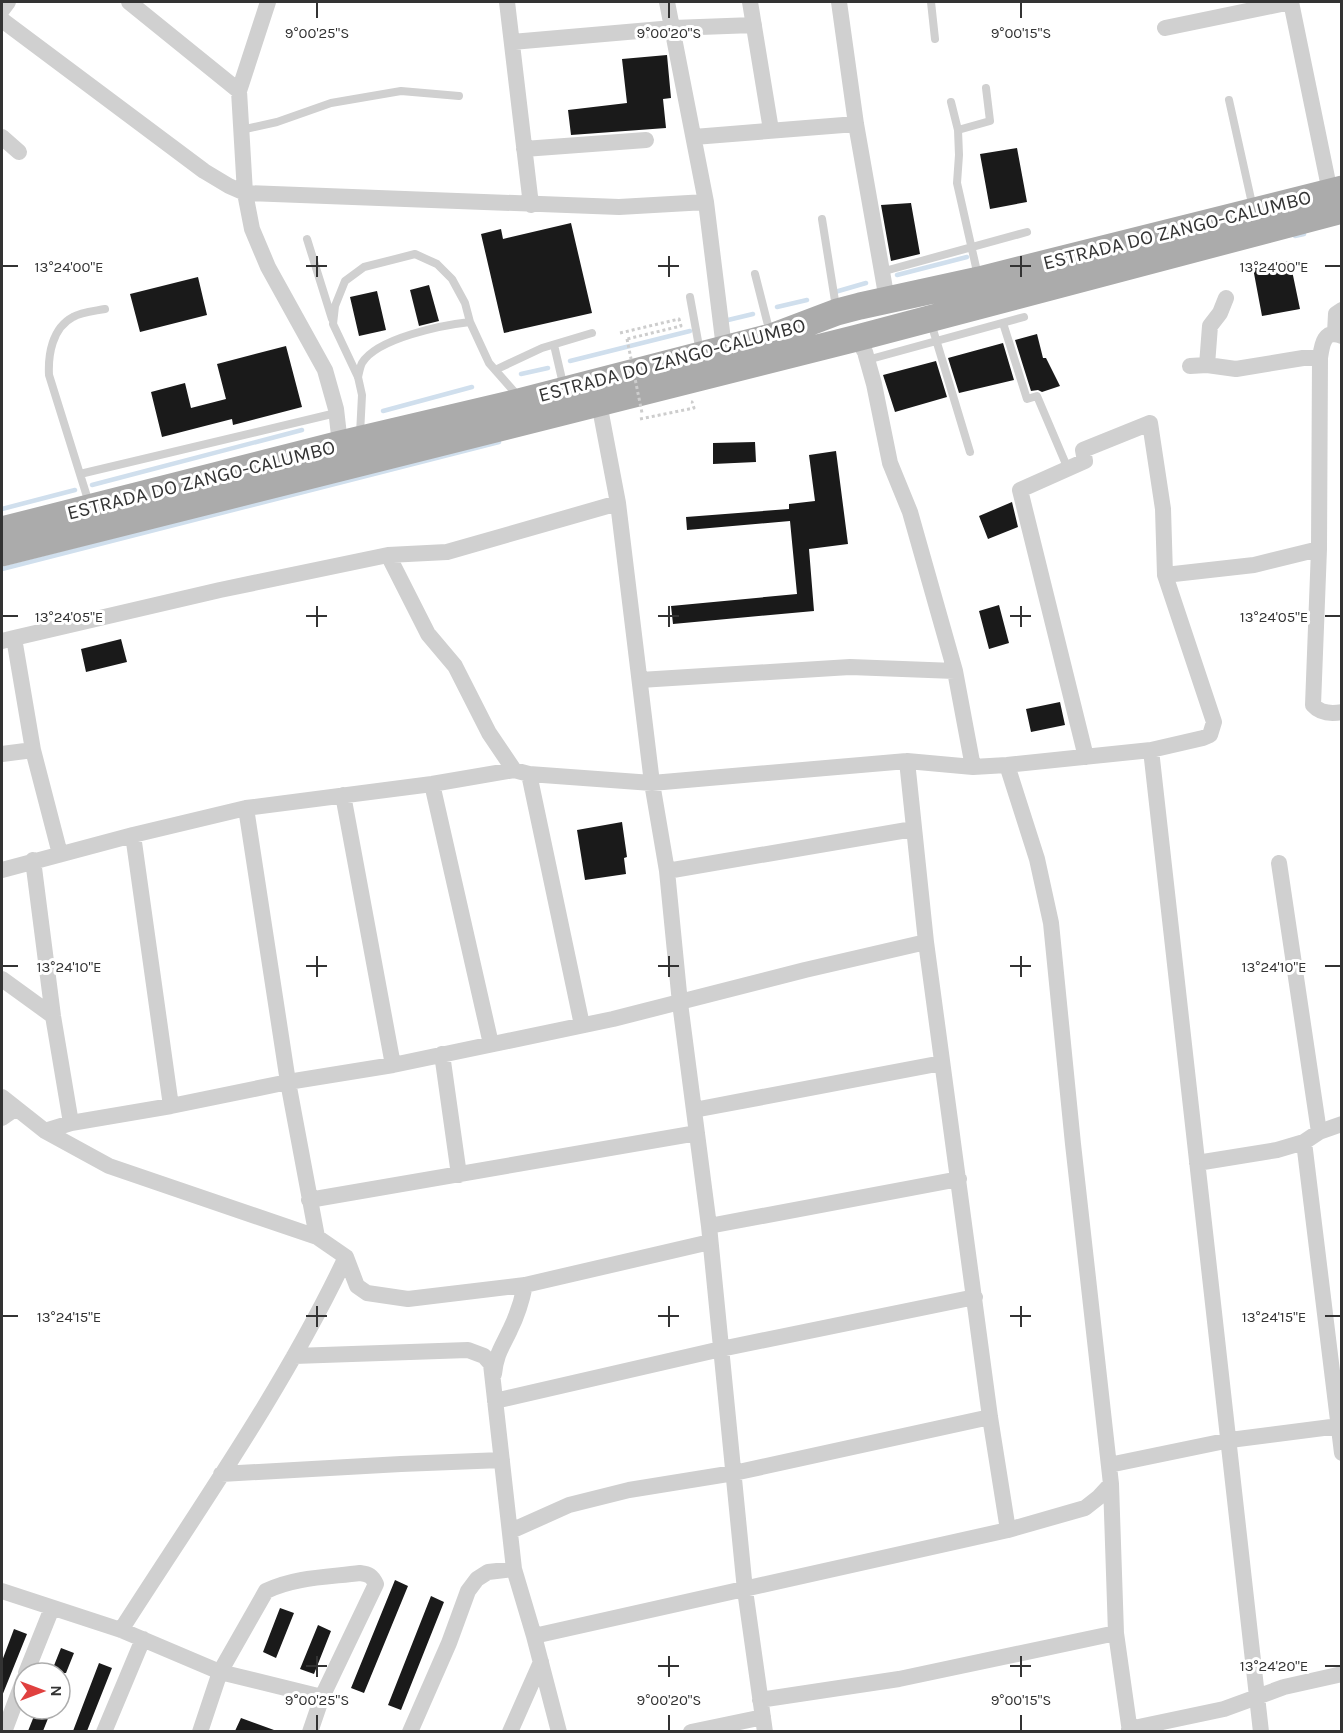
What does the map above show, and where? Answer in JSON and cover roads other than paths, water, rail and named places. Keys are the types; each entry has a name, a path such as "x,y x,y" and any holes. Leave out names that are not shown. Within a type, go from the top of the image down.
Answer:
{"main road":[{"name":"ESTRADA DO ZANGO-CALUMBO","path":"2,530 523,401 771,336 837,312 979,280 1254,211 1338,197"},
{"name":"ESTRADA DO ZANGO-CALUMBO","path":"2,553 599,402 862,349 933,330 1338,197"}],"street":[{"path":"2,10 8,2"},
{"path":"129,2 239,91"},
{"path":"268,2 239,91 245,193 252,229 268,267 325,370 332,390 336,413 350,442"},
{"path":"507,2 531,205"},
{"path":"667,2 706,202 712,351"},
{"path":"750,2 771,130"},
{"path":"839,2 855,124 887,300"},
{"path":"1166,28 1291,2 1338,197"},
{"path":"2,20 204,171 245,193 619,207 706,202"},
{"path":"512,42 673,28 754,25"},
{"path":"694,137 855,124"},
{"path":"2,137 19,152"},
{"path":"524,148 646,140"},
{"path":"1207,365 1210,326 1220,313 1226,298"},
{"path":"1341,310 1334,319 1338,334 1327,336 1322,342 1320,358 1319,549 1313,705 1317,710 1326,713 1341,712"},
{"path":"862,349 874,384 890,463 913,522 955,671 973,767"},
{"path":"1190,366 1207,365 1236,369 1303,358 1320,358"},
{"path":"599,402 618,502 652,783 667,871 680,1003 722,1349 745,1590 764,1724 691,1731"},
{"path":"2,870 33,860 246,808 521,772 652,783 907,761 973,767 1007,765 1086,757 1150,750 1203,738 1210,735 1214,722 1166,575 1163,509 1150,423 1083,450 1085,461 1020,490 1086,757"},
{"path":"60,854 8,640 388,555 447,552 618,502"},
{"path":"1166,575 1254,565 1319,549"},
{"path":"388,555 428,634 455,666 489,733 521,772 582,1025"},
{"path":"640,680 850,667 955,671"},
{"path":"2,754 33,750"},
{"path":"1150,750 1259,1695 1261,1731"},
{"path":"907,761 926,942 990,1417 1008,1530"},
{"path":"1007,765 1038,859 1051,923 1111,1484 1116,1633 1130,1730 1224,1709 1284,1687 1341,1674"},
{"path":"432,784 490,1044"},
{"path":"343,795 393,1065"},
{"path":"246,808 288,1082 317,1236"},
{"path":"667,871 913,829"},
{"path":"133,835 171,1107"},
{"path":"33,860 53,1016 71,1123"},
{"path":"1279,863 1319,1132"},
{"path":"45,1131 71,1123 171,1107 288,1082 393,1065 582,1025 926,942"},
{"path":"2,979 53,1016"},
{"path":"442,1054 459,1174"},
{"path":"694,1110 942,1063"},
{"path":"2,1097 8,1113 109,1166 317,1236 346,1257 357,1286 367,1293 408,1299 525,1285 709,1234 959,1179"},
{"path":"1197,1163 1278,1150 1304,1142 1319,1132 1341,1124"},
{"path":"309,1200 697,1133"},
{"path":"1304,1142 1341,1453"},
{"path":"121,1630 294,1356 346,1257"},
{"path":"494,1393 496,1359 522,1301 525,1285"},
{"path":"494,1393 975,1297"},
{"path":"294,1356 468,1350 484,1356 491,1365 514,1569 559,1731"},
{"path":"511,1531 569,1505 629,1490 734,1473 990,1417"},
{"path":"1109,1464 1230,1440 1339,1426"},
{"path":"221,1474 502,1460"},
{"path":"534,1636 1008,1530 1085,1508 1111,1484"},
{"path":"410,1731 449,1643 468,1591 477,1579 488,1572 514,1569"},
{"path":"200,1731 220,1672 266,1591 293,1581 368,1574 376,1584 322,1697 310,1731"},
{"path":"2,1591 121,1630 220,1672 322,1697"},
{"path":"31,1661 52,1608"},
{"path":"760,1700 899,1679 1116,1633"},
{"path":"104,1731 143,1639"},
{"path":"510,1731 541,1662"},
{"path":"4,1731 12,1710"}],"lane":[{"path":"931,2 935,39"},
{"path":"958,130 990,121 986,88"},
{"path":"240,130 277,122 331,103 401,91 459,96"},
{"path":"1229,100 1254,211"},
{"path":"951,102 958,130 957,183 979,280"},
{"path":"822,219 837,312"},
{"path":"881,272 1027,232"},
{"path":"307,239 333,324 358,377 362,395 362,418 350,442"},
{"path":"333,324 335,306 345,281 364,267 415,254 437,264 452,279 465,303 470,322 489,363 523,401"},
{"path":"755,274 771,336"},
{"path":"690,297 712,351"},
{"path":"90,508 49,375 48,358 52,343 60,328 73,317 105,309"},
{"path":"970,452 933,330 1002,323 1024,317"},
{"path":"358,377 362,363 372,353 388,343 449,324 470,322"},
{"path":"1002,323 1027,399 1037,396 1068,469"},
{"path":"495,370 554,345 592,333"},
{"path":"554,345 564,389"},
{"path":"80,474 336,413"}],"waterway":[{"path":"1295,236 1304,234"},
{"path":"897,275 967,257"},
{"path":"835,292 866,283"},
{"path":"777,307 807,300"},
{"path":"728,320 753,314"},
{"path":"570,361 690,331"},
{"path":"521,374 548,368"},
{"path":"383,411 472,387"},
{"path":"92,485 302,430"},
{"path":"2,569 499,442"},
{"path":"2,509 75,490"}]}
